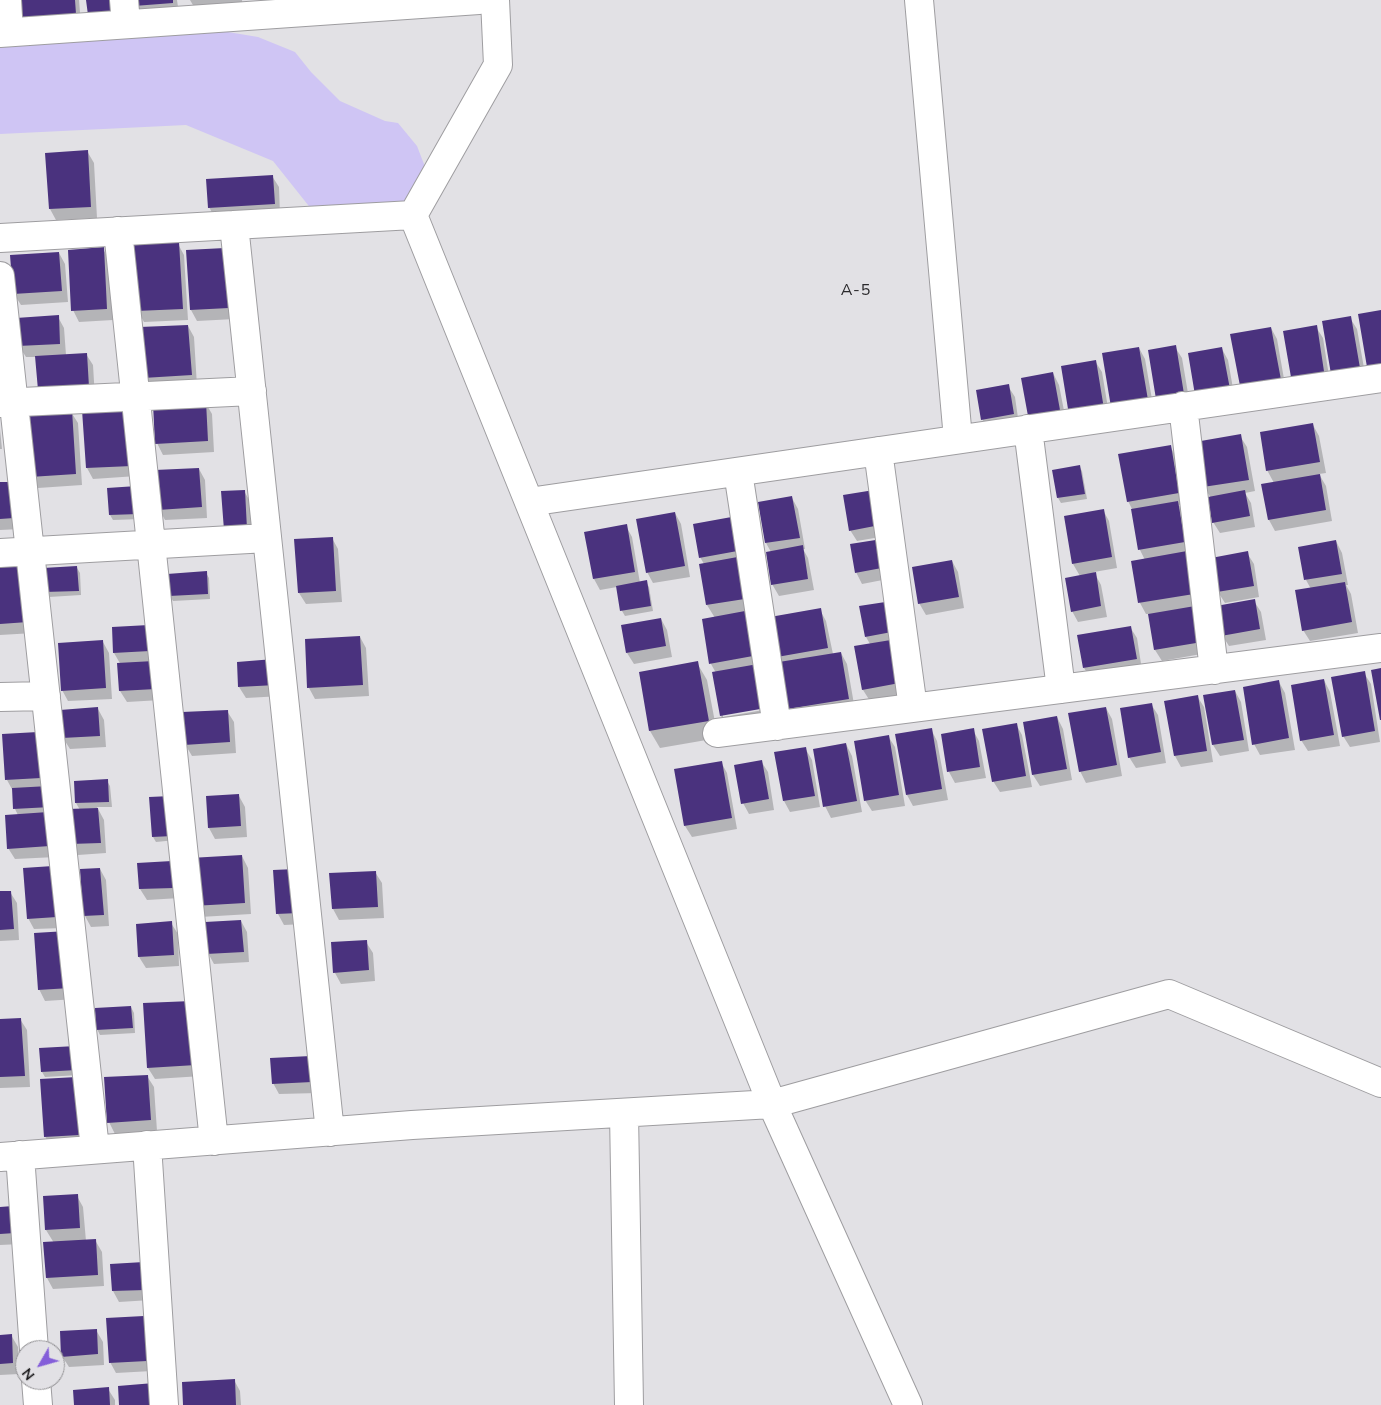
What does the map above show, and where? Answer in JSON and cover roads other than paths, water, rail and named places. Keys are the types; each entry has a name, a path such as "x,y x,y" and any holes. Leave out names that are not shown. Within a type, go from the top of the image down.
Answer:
{"street":[{"path":"7,0 5,32 125,12 479,0"},
{"path":"413,215 498,65 495,0"},
{"path":"919,0 958,439"},
{"path":"0,238 413,215"},
{"path":"413,215 772,1104 908,1405"},
{"path":"234,225 330,1132"},
{"path":"118,231 214,1140"},
{"path":"0,276 7,403 30,551 95,1149"},
{"path":"529,502 1381,378"},
{"path":"7,403 252,391"},
{"path":"1183,406 1214,670"},
{"path":"1028,429 1061,689"},
{"path":"878,451 913,708"},
{"path":"738,472 777,726"},
{"path":"0,553 267,538"},
{"path":"717,733 1381,648"},
{"path":"0,697 46,696"},
{"path":"33,1340 10,1156 412,1125 772,1104 1169,994 1381,1083"},
{"path":"624,1113 629,1405"},
{"path":"146,1145 164,1405"},
{"path":"37,1390 38,1405"}],"district":[{"name":"A-5","path":"856,291"}]}
